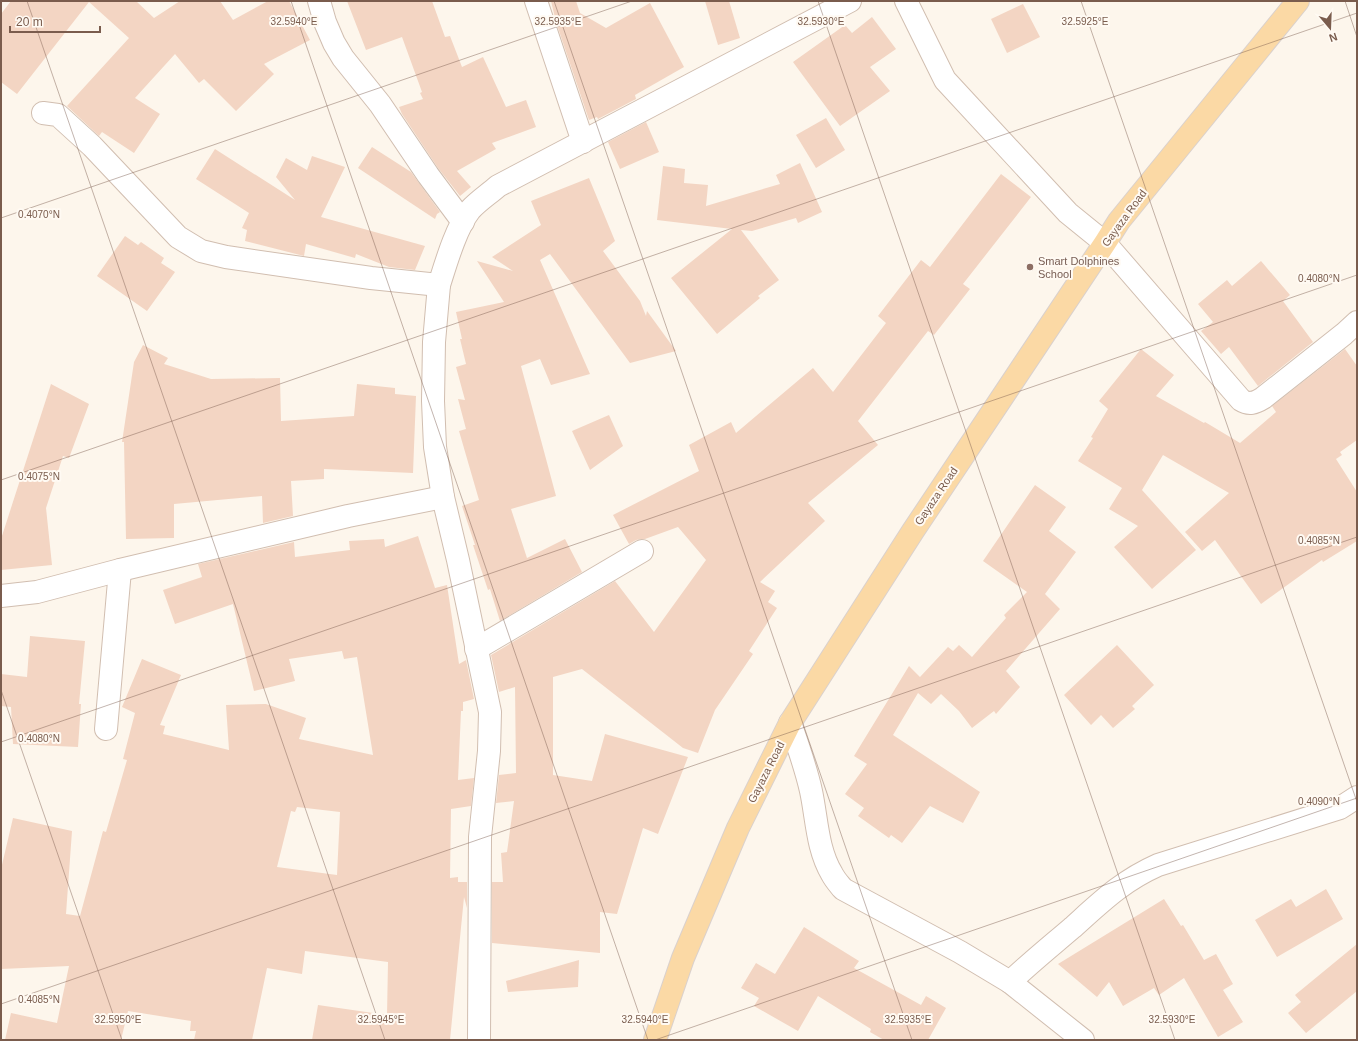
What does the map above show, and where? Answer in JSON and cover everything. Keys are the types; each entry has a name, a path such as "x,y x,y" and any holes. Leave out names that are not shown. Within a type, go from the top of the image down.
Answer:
{"main road":[{"name":"Gayaza Road","path":"655,1040 683,958 738,828 790,723 913,531 1119,221 1298,1"}],"street":[{"path":"319,1 325,22 334,43 343,58 380,104 428,175 463,222"},
{"path":"536,1 583,142"},
{"path":"479,1040 480,837 490,751 490,712 443,496 435,447 432,401 434,342 439,285 449,255 463,222 470,210 498,186 850,1"},
{"path":"906,1 945,80 1068,213 1105,243 1241,400 1246,403 1253,403 1263,398 1357,322"},
{"path":"43,113 58,115 92,146 178,237 201,251 232,258 371,278 439,285"},
{"path":"1,596 37,592 120,570 348,516 443,496"},
{"path":"476,649 642,552"},
{"path":"106,729 120,570"},
{"path":"790,723 808,778 822,848 832,875 843,889 960,952 1010,982 1083,1040"},
{"path":"1010,982 1098,904 1122,884 1140,873 1158,865 1340,808 1357,797"}],"building":[{"path":"11,1 136,1 154,18 180,1 220,1 233,20 268,1 289,1 310,40 264,64 274,74 236,111 204,79 199,83 175,54 135,98 160,114 134,153 102,132 99,136 67,106 129,38 89,2 17,94 1,82 1,14"},
{"path":"347,1 432,1 445,37 450,36 462,67 483,57 506,107 526,100 536,127 492,143 496,149 457,171 471,187 460,196 438,168 402,114 399,107 423,99 420,93 422,92 402,37 366,50"},
{"path":"551,1 576,1 580,13 606,28 650,3 684,67 635,95 636,99 598,119 597,117 589,120 556,22"},
{"path":"705,1 729,1 740,38 718,45"},
{"path":"1023,4 1040,37 1007,53 991,19"},
{"path":"872,17 896,49 870,67 890,91 840,126 793,62 845,25 852,33"},
{"path":"826,118 845,150 816,168 796,135"},
{"path":"646,122 659,152 620,169 608,142"},
{"path":"372,147 411,172 440,212 437,214 435,219 358,168"},
{"path":"215,149 295,200 276,177 286,158 307,170 312,156 345,167 321,217 425,246 415,270 389,267 356,254 355,258 306,244 304,256 245,241 247,230 242,228 249,213 196,179"},
{"path":"800,163 822,212 798,223 796,218 752,231 741,230 779,280 758,296 760,298 717,334 671,278 732,229 657,220 663,166 685,169 684,183 708,185 706,206 780,184 776,175"},
{"path":"1001,174 1031,197 963,284 970,289 934,335 928,331 858,421 878,445 808,503 825,521 760,582 775,591 768,602 777,608 749,651 753,654 715,710 698,753 683,748 582,669 553,677 553,775 592,781 605,734 688,757 658,834 643,828 617,914 600,912 600,953 492,943 492,882 503,882 501,853 507,852 514,801 496,803 499,775 516,773 515,687 499,692 491,655 615,581 654,632 706,560 678,527 645,539 636,540 629,544 613,515 699,471 689,445 731,422 736,433 813,368 833,392 886,323 878,316 921,260 930,267"},
{"path":"589,178 615,241 603,251 640,301 646,316 647,311 676,351 630,363 550,254 540,260 590,374 551,385 540,359 521,366 556,496 511,509 527,558 565,539 582,572 500,621 490,589 488,590 473,545 475,545 462,506 479,500 459,431 466,429 458,399 465,400 456,367 466,364 456,312 504,302 477,261 513,271 492,257 541,225 531,201"},
{"path":"125,236 138,245 141,242 164,258 161,263 175,272 147,311 97,276"},
{"path":"1261,261 1290,295 1283,301 1313,342 1258,386 1229,347 1221,354 1201,331 1213,322 1198,304 1227,280 1232,286"},
{"path":"143,345 168,358 164,364 211,379 280,378 281,421 354,416 357,384 395,388 395,394 416,396 413,473 324,469 324,479 291,481 293,516 263,523 262,496 174,504 174,538 126,539 124,442 122,442 134,362"},
{"path":"1141,349 1174,375 1156,396 1204,423 1205,422 1240,443 1276,412 1272,406 1345,349 1357,366 1357,440 1340,452 1342,455 1336,459 1357,492 1357,541 1323,562 1322,560 1261,604 1215,540 1202,551 1185,532 1229,493 1163,455 1142,490 1196,550 1152,589 1114,547 1138,526 1109,509 1122,488 1078,461 1093,438 1091,437 1108,409 1099,401"},
{"path":"51,384 89,404 69,458 63,456 46,508 52,565 1,570 1,539"},
{"path":"609,415 623,446 590,470 572,431"},
{"path":"1035,485 1066,507 1049,531 1076,552 1045,594 1060,609 1006,671 1020,687 996,714 994,711 972,728 959,711 941,694 931,704 918,693 893,735 980,792 963,823 930,806 902,843 891,835 889,838 858,816 864,808 845,794 867,764 854,756 909,666 920,677 948,647 953,651 959,645 972,657 1006,618 1004,615 1027,592 983,561"},
{"path":"418,536 435,588 447,585 459,664 466,660 474,699 463,702 463,711 461,711 458,780 474,778 471,806 451,809 450,878 458,877 458,882 467,882 467,908 464,897 450,1040 312,1040 318,1005 387,1015 388,962 305,951 302,974 267,968 252,1040 194,1040 196,1031 190,1031 191,1021 128,1011 121,1040 5,1040 11,1013 57,1023 69,966 1,969 1,869 13,818 72,831 66,914 80,916 103,831 106,832 127,760 123,759 135,713 122,707 142,659 181,675 160,725 165,726 163,734 229,750 226,705 266,704 306,718 299,739 373,755 357,657 344,659 342,651 289,659 295,681 254,691 233,604 175,624 163,590 202,577 198,564 294,542 295,557 350,550 349,541 384,539 385,547","holes":["297,807 340,812 337,875 277,867 291,811 295,812"]},
{"path":"30,636 85,641 79,704 81,704 78,747 13,744 11,707 1,706 1,674 27,677"},
{"path":"1117,645 1154,685 1132,706 1135,709 1113,728 1101,715 1091,725 1064,695"},
{"path":"1326,889 1343,919 1277,957 1255,920 1291,899 1296,907"},
{"path":"1164,899 1181,926 1183,925 1204,960 1216,954 1233,984 1223,990 1243,1022 1218,1037 1184,978 1159,995 1154,988 1123,1006 1109,982 1097,997 1058,964"},
{"path":"804,927 859,961 854,968 921,1005 926,996 946,1008 928,1040 884,1040 870,1032 871,1029 818,996 798,1031 754,1006 759,998 741,988 756,963 775,974"},
{"path":"1357,944 1357,991 1306,1033 1288,1013 1301,1002 1295,995"},
{"path":"579,960 578,987 508,992 506,981"}],"place":[{"name":"Smart Dolphines School","path":"1030,267"}]}
